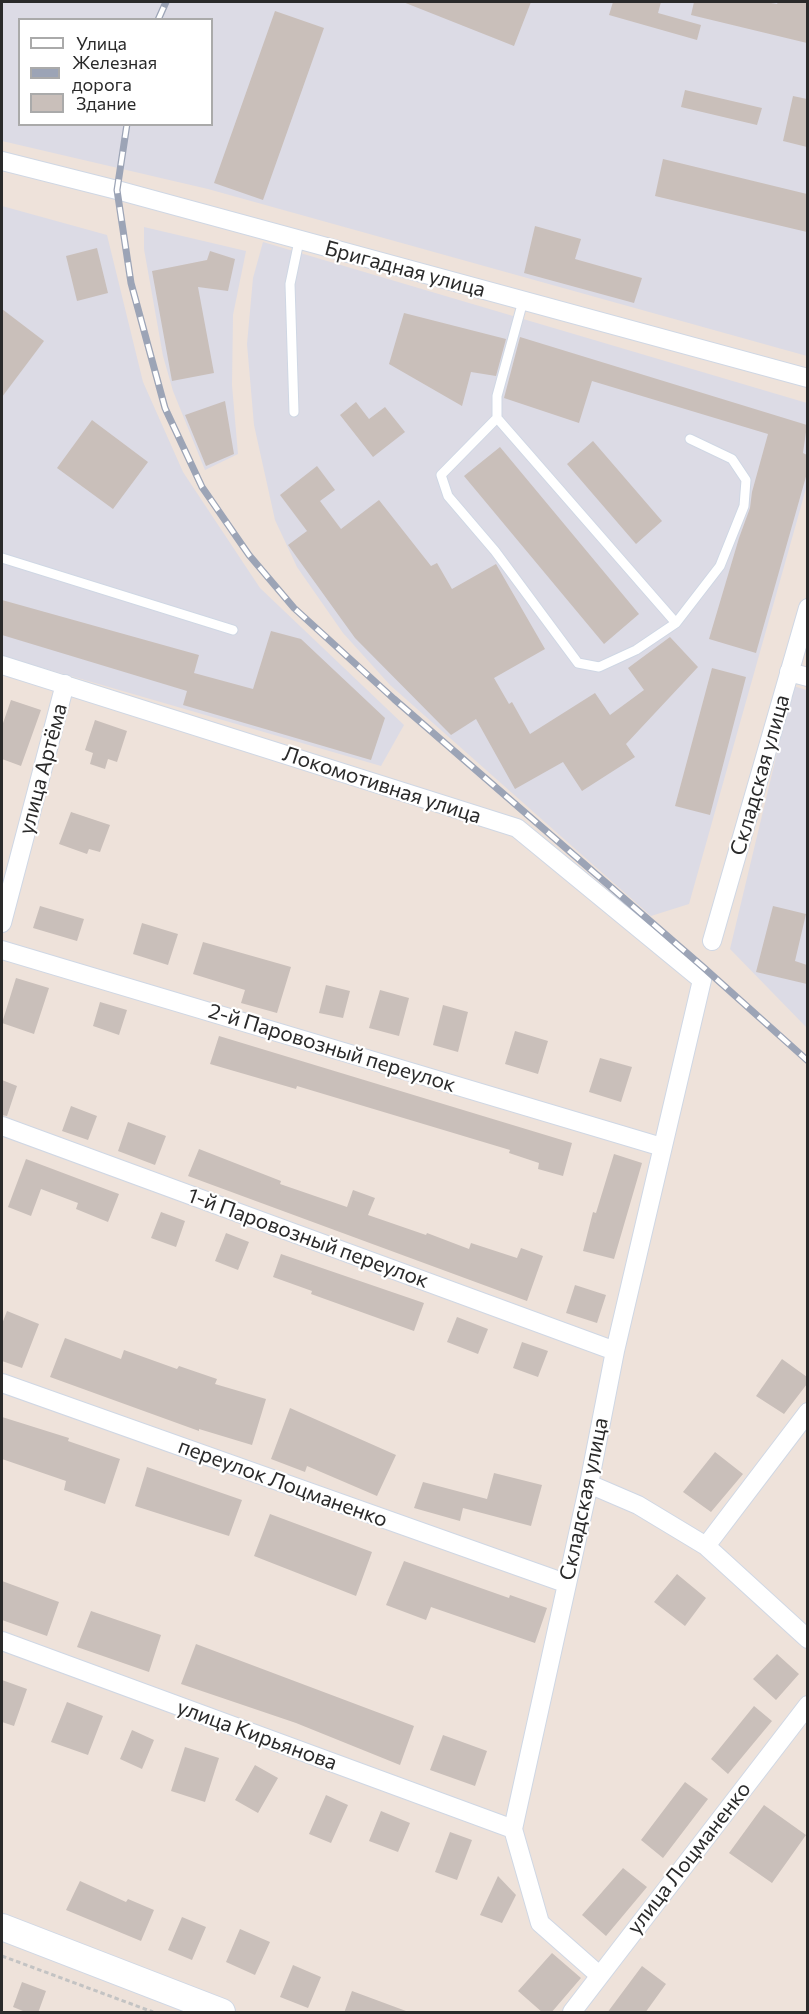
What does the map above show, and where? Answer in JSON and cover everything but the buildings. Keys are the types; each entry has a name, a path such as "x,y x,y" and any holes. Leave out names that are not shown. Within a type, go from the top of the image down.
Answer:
{"main road":[{"path":"2,1927 222,2013"}],"street":[{"name":"Бригадная улица","path":"2,161 807,378"},
{"name":"Складская улица","path":"711,941 807,608"},
{"name":"Локомотивная улица","path":"2,665 517,828 702,980 696,996"},
{"path":"789,672 807,677"},
{"name":"улица Артёма","path":"2,923 65,684"},
{"name":"2-й Паровозный переулок","path":"2,950 662,1147"},
{"name":"Складская улица","path":"599,1975 540,1923 513,1829 589,1484 615,1351 696,996"},
{"name":"1-й Паровозный переулок","path":"2,1126 615,1351"},
{"name":"переулок Лоцманенко","path":"2,1383 566,1583"},
{"path":"706,1546 807,1412"},
{"path":"589,1484 638,1505 706,1546 807,1640"},
{"name":"улица Кирьянова","path":"2,1641 513,1829"},
{"name":"улица Лоцманенко","path":"572,2013 807,1705"}],"lane":[{"path":"294,412 290,284 299,241"},
{"path":"523,301 497,396 497,418 676,623"},
{"path":"497,418 441,475 448,496 495,551 578,663 599,667 636,651 676,623 720,566 744,506 746,480 732,459 690,439"},
{"path":"2,558 232,630"}],"path":[{"path":"2,1956 153,2013"}],"shaded area":[{"path":"2,2 807,2 807,356 208,189 2,141"},
{"path":"2,206 107,235 143,382 183,472 260,588 404,725 381,766 2,656"},
{"path":"144,227 246,251 233,315 232,385 238,454 205,470 173,391 163,356 144,249"},
{"path":"263,242 807,403 807,485 689,904 651,916 390,685 343,633 297,567 275,520 254,425 247,344 253,278"},
{"path":"793,686 807,690 807,1028 730,949"}],"railway":[{"path":"159,18 166,2"},
{"path":"127,126 117,190 131,283 165,408 202,487 249,555 294,608 394,699 808,1061"}]}
